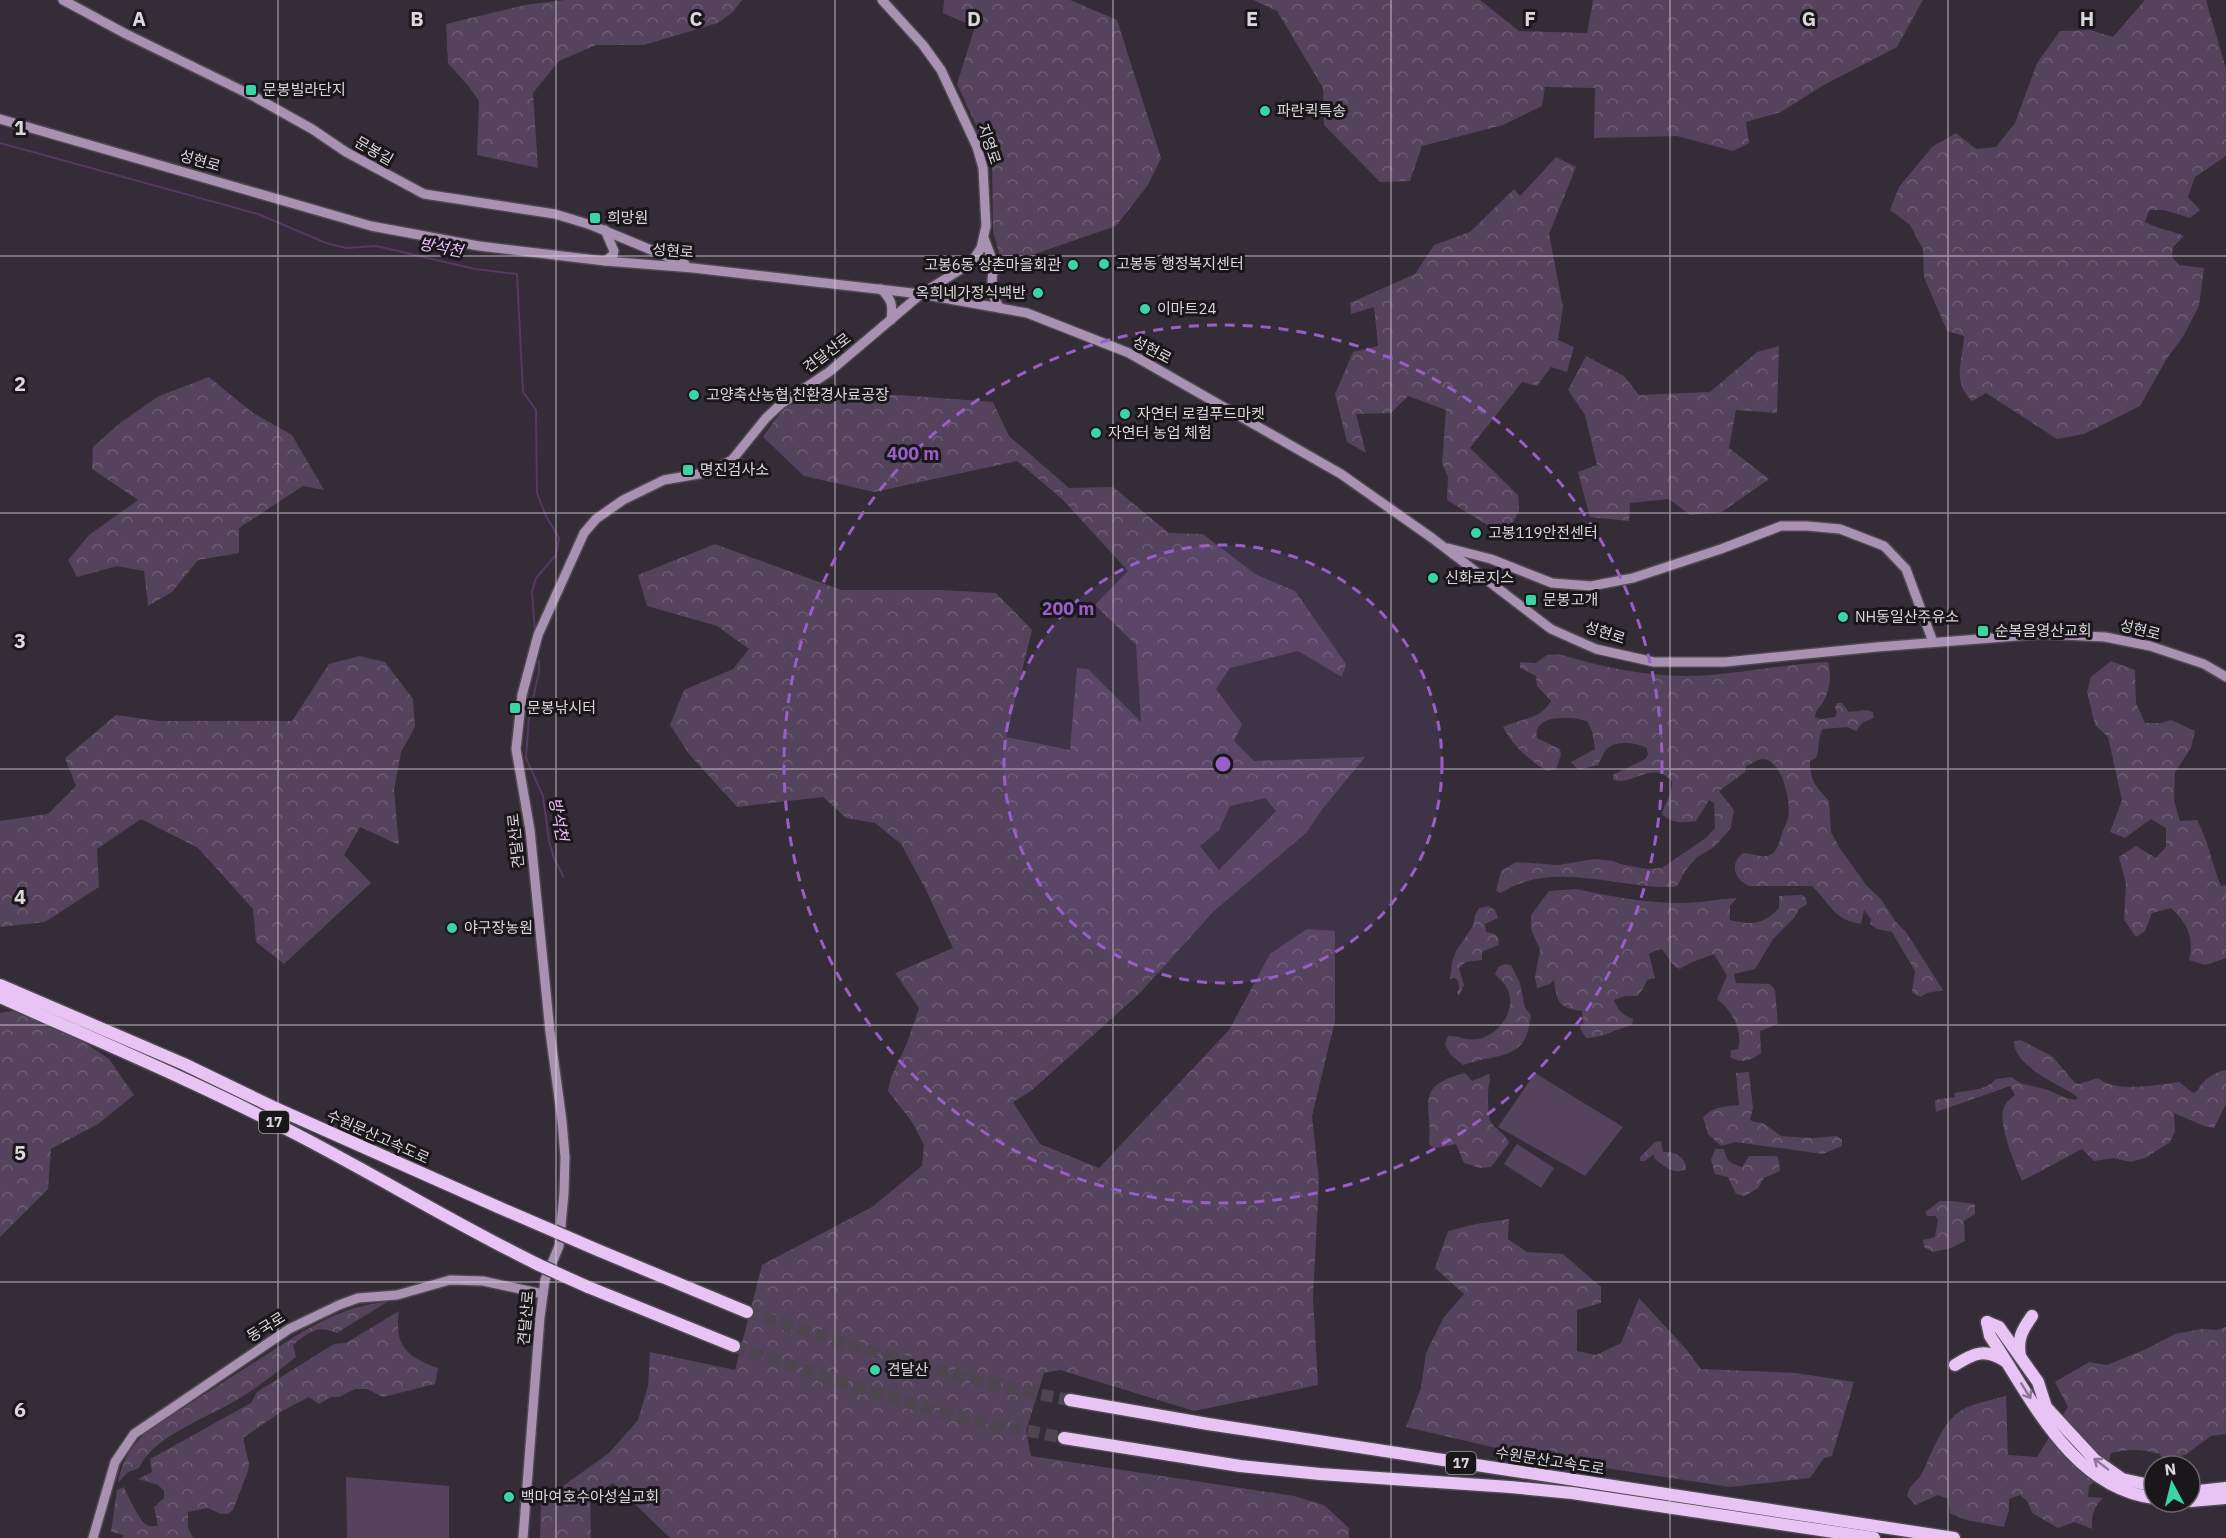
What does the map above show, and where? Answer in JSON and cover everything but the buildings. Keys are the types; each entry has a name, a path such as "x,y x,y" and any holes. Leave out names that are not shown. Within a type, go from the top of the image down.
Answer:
{"highway":[{"name":"수원문산고속도로","path":"0,985 184,1064 273,1107 498,1207 747,1312"},
{"name":"17","path":"0,997 238,1104 299,1135 480,1237 588,1287 734,1346"},
{"path":"2021,1357 2019,1337 2032,1316"},
{"path":"2142,1483 2122,1479 2095,1460 2046,1407 2038,1382 1999,1327 1987,1322 1990,1336 2040,1414 2068,1451 2092,1472 2118,1488 2142,1495"},
{"path":"1955,1365 1978,1353 1993,1354 2008,1363"},
{"name":"수원문산고속도로","path":"1070,1400 1202,1424 1954,1538"},
{"name":"수원문산고속도로","path":"1064,1438 1240,1466 1320,1474 1510,1486 1572,1493 1874,1538"},
{"path":"2202,1491 2226,1488"},
{"path":"2202,1500 2226,1498"}],"street":[{"name":"문봉길","path":"63,0 126,34 253,96 312,129 346,152 424,194 555,214 605,230 693,268"},
{"name":"지영로","path":"882,0 923,45 941,70 977,147 983,168 986,226 981,248 971,262 921,294"},
{"name":"성현로","path":"0,119 371,226 479,246 881,289 1027,313 1129,353 1341,474 1443,547 1551,629 1596,649 1654,662 1725,662 2041,634 2105,637 2150,646 2204,664 2226,677"},
{"path":"605,230 614,246 613,255 605,261"},
{"path":"984,238 994,271 991,286 993,299 1000,308"},
{"path":"881,289 890,297 893,305 891,320"},
{"name":"견달산로","path":"523,1538 543,1294 548,1270 559,1245 565,1157 530,830 516,749 522,695 538,635 584,533 596,519 623,500 664,480 710,472 732,460 766,418 781,404 829,372 921,294"},
{"path":"1443,547 1491,559 1552,583 1591,586 1634,578 1781,526 1840,529 1884,546 1906,569 1933,642"},
{"name":"동국로","path":"93,1538 116,1462 134,1434 289,1329 358,1298 397,1295 450,1280 483,1281 543,1294"}],"green space":[{"path":"565,0 742,0 733,12 718,23 644,45 596,45 559,61 533,93 538,168 477,155 479,101 448,63 446,24 525,5"},
{"path":"944,0 1070,0 1117,20 1161,158 1148,185 1116,226 1029,256 1000,257 993,231 992,160 957,84 975,27 943,13"},
{"path":"1253,0 1480,0 1519,31 1587,33 1593,0 1923,0 1897,47 1822,86 1781,112 1746,122 1749,143 1733,151 1677,136 1594,138 1595,88 1545,87 1542,106 1503,125 1422,146 1410,181 1380,182 1324,125 1323,88 1277,11"},
{"path":"2145,0 2206,0 2226,69 2226,156 2195,177 2188,197 2200,210 2190,218 2164,210 2149,210 2145,222 2184,236 2173,247 2172,257 2179,265 2204,268 2199,306 2184,335 2166,360 2140,406 2084,434 2057,439 1986,393 1972,401 1966,393 1960,378 1964,336 1947,331 1924,277 1923,249 1910,225 1890,210 1899,187 1932,147 1956,133 1976,149 1996,147 2015,123 2037,63 2060,31 2090,30 2113,37"},
{"path":"1556,157 1576,167 1549,234 1563,307 1558,340 1574,347 1567,372 1551,367 1537,386 1522,382 1470,448 1518,495 1519,511 1505,536 1447,500 1448,477 1442,463 1446,410 1408,396 1391,413 1356,414 1366,453 1347,442 1335,394 1353,352 1378,346 1374,307 1351,314 1350,303 1415,274 1434,245 1470,232 1514,189 1520,196"},
{"path":"1779,346 1777,413 1736,410 1729,448 1769,479 1722,512 1690,515 1669,499 1630,503 1629,521 1590,517 1578,472 1597,465 1585,415 1568,390 1586,356 1624,376 1639,395 1710,392 1757,352"},
{"path":"209,377 253,413 292,435 324,490 303,486 239,528 239,553 198,560 172,592 148,606 144,571 117,566 77,577 68,560 89,535 138,500 92,469 93,447 120,423 159,396"},
{"path":"899,395 993,402 1009,436 1069,488 1113,487 1169,533 1203,534 1255,574 1295,591 1346,664 1342,677 1298,651 1230,668 1216,689 1242,724 1234,741 1254,761 1365,757 1306,833 1214,911 1138,995 1031,1091 1013,1102 1040,1144 1099,1168 1229,1030 1270,954 1307,929 1335,931 1335,1021 1312,1116 1319,1181 1313,1297 1318,1385 1194,1411 1060,1370 1044,1373 1026,1431 1031,1456 1294,1496 1324,1505 1349,1528 1349,1538 670,1538 613,1483 590,1497 591,1538 540,1538 541,1505 556,1491 609,1453 638,1420 648,1386 650,1352 735,1370 762,1265 872,1207 922,1166 924,1145 912,1122 888,1091 891,1077 907,1043 919,1008 895,973 953,948 901,844 875,823 846,818 823,797 737,807 689,754 670,725 684,690 733,669 749,649 717,626 647,606 638,575 715,544 841,590 941,590 996,593 1032,630 1006,737 1070,750 1077,668 1088,669 1141,722 1136,645 1095,605 1128,571 1062,499 1017,461 874,492 804,476 763,437 785,406 831,397","holes":["1265,798 1276,811 1219,870 1200,846 1219,830 1230,806"]},
{"path":"1559,654 1614,668 1671,676 1709,675 1828,662 1830,683 1825,699 1815,717 1820,719 1835,717 1837,703 1842,703 1849,712 1867,710 1873,712 1874,718 1862,723 1856,731 1847,727 1823,729 1816,758 1810,761 1811,774 1815,783 1829,801 1831,832 1867,886 1881,899 1895,921 1906,932 1943,990 1920,997 1912,992 1915,971 1892,932 1877,929 1870,924 1871,919 1864,910 1861,924 1852,922 1838,915 1812,886 1750,886 1740,880 1735,871 1739,857 1743,853 1763,856 1774,853 1788,818 1788,801 1783,780 1779,771 1766,760 1758,760 1746,766 1745,772 1719,791 1734,810 1731,827 1714,847 1697,857 1685,871 1678,885 1674,887 1564,877 1542,878 1521,883 1501,893 1496,891 1501,871 1516,862 1558,865 1595,859 1647,869 1662,868 1707,837 1715,828 1714,803 1709,800 1696,821 1678,822 1662,814 1672,785 1672,781 1663,774 1654,772 1625,780 1613,780 1613,775 1645,759 1648,755 1647,748 1643,746 1628,743 1612,745 1598,765 1579,770 1571,762 1595,749 1592,731 1587,721 1572,718 1554,719 1547,721 1537,730 1537,738 1560,749 1561,755 1556,769 1547,771 1516,746 1503,727 1542,712 1551,701 1537,686 1536,676 1520,668 1520,662 1536,663 1547,655"},
{"path":"359,656 385,662 413,699 415,727 401,752 394,790 399,845 360,827 344,855 371,883 284,964 256,942 253,909 198,848 141,819 97,849 99,887 45,922 0,927 0,821 48,814 76,786 65,758 116,715 159,721 292,721 329,664"},
{"path":"2111,661 2135,670 2136,703 2145,723 2161,723 2171,720 2195,731 2191,748 2175,772 2174,800 2180,821 2197,820 2221,886 2226,885 2226,958 2205,965 2189,960 2191,944 2188,931 2171,908 2152,913 2145,931 2136,937 2124,920 2126,884 2119,857 2136,846 2156,858 2166,847 2166,828 2151,819 2125,838 2110,832 2122,800 2108,737 2095,725 2087,692 2091,677"},
{"path":"1575,889 1628,899 1668,903 1737,898 1730,906 1730,920 1745,923 1768,918 1779,908 1779,896 1802,895 1806,898 1807,904 1799,909 1794,918 1773,939 1755,969 1734,974 1736,983 1770,984 1775,990 1778,1024 1760,1031 1761,1053 1746,1061 1730,1057 1731,1050 1738,1049 1738,1028 1732,1015 1717,999 1727,976 1714,954 1680,969 1674,966 1662,949 1649,954 1655,978 1647,980 1637,996 1625,996 1614,1000 1621,1012 1633,1019 1632,1025 1604,1035 1586,1038 1580,1028 1583,1022 1582,1011 1568,1008 1561,1003 1556,994 1554,980 1550,984 1537,988 1535,977 1540,950 1531,929 1531,915 1549,891"},
{"path":"1488,906 1495,910 1498,918 1485,924 1486,932 1495,934 1499,939 1498,945 1482,952 1482,960 1466,962 1459,968 1464,985 1459,996 1458,981 1455,978 1450,979 1452,962 1456,951 1473,926 1479,908"},
{"path":"1505,964 1511,965 1520,983 1525,1008 1531,1015 1526,1035 1523,1042 1512,1051 1463,1065 1451,1055 1445,1045 1448,1036 1477,1039 1491,1034 1503,1023 1509,1009 1509,993 1495,974 1498,967"},
{"path":"17,1010 46,1026 78,1038 109,1059 134,1095 98,1124 51,1149 48,1189 0,1237 0,1013"},
{"path":"2021,1040 2053,1057 2074,1082 2079,1084 2098,1078 2105,1083 2125,1087 2179,1082 2193,1093 2209,1077 2226,1070 2226,1104 2214,1128 2174,1113 2175,1131 2170,1142 2145,1158 2131,1162 2113,1158 2094,1161 2082,1149 2022,1181 2008,1146 2003,1126 2003,1110 2015,1095 2010,1086 1936,1112 1935,1100 1955,1097 1954,1093 1982,1088 1996,1079 2012,1077 2023,1084 2076,1100 2077,1097 2072,1093 2027,1065 2015,1049 2014,1041"},
{"path":"1749,1072 1753,1108 1750,1120 1763,1123 1781,1136 1812,1138 1837,1136 1842,1140 1842,1146 1823,1154 1735,1142 1721,1146 1708,1134 1703,1117 1715,1109 1739,1105 1736,1073"},
{"path":"1465,1073 1472,1081 1489,1074 1490,1121 1509,1143 1491,1167 1480,1168 1464,1163 1456,1144 1437,1148 1429,1145 1428,1108 1431,1091 1448,1078"},
{"path":"1535,1073 1623,1127 1585,1176 1498,1127"},
{"path":"1661,1141 1663,1152 1682,1158 1686,1170 1669,1169 1654,1158 1654,1154 1645,1161 1640,1161 1640,1157 1655,1142"},
{"path":"1517,1144 1554,1168 1541,1188 1504,1164"},
{"path":"1715,1149 1724,1149 1730,1161 1742,1167 1749,1156 1778,1157 1780,1171 1764,1178 1758,1188 1745,1196 1736,1194 1728,1177 1715,1174 1711,1160"},
{"path":"1940,1201 1975,1204 1975,1214 1964,1221 1965,1241 1951,1248 1933,1252 1924,1247 1923,1240 1935,1237 1938,1219 1935,1216 1927,1216 1925,1212"},
{"path":"1509,1219 1508,1239 1527,1252 1563,1254 1601,1287 1601,1303 1577,1310 1577,1351 1596,1355 1621,1343 1639,1298 1686,1349 1701,1369 1796,1373 1854,1382 1832,1456 1824,1458 1810,1478 1730,1487 1539,1458 1406,1427 1421,1388 1426,1353 1444,1317 1464,1294 1435,1268 1448,1231"},
{"path":"387,1302 337,1333 318,1330 309,1333 293,1345 296,1357 282,1368 240,1398 170,1436 146,1456 139,1468 128,1472 118,1483 122,1466 130,1451 153,1427 315,1325 350,1310"},
{"path":"399,1311 398,1333 401,1341 410,1354 438,1368 435,1384 383,1397 367,1389 355,1389 339,1397 331,1397 319,1404 309,1397 282,1411 243,1438 249,1464 233,1510 228,1514 221,1514 208,1508 188,1512 188,1528 193,1538 123,1538 124,1535 111,1532 117,1490 124,1487 144,1523 149,1526 158,1526 154,1507 164,1498 164,1491 158,1485 138,1479 152,1472 150,1459 251,1403 257,1392 334,1344 346,1343"},
{"path":"2226,1327 2226,1434 2211,1436 2186,1454 2160,1454 2130,1450 2111,1453 2103,1472 2089,1486 2088,1497 2103,1498 2094,1512 2092,1529 2075,1522 2058,1528 2032,1513 2028,1502 2020,1495 2009,1499 2009,1510 2004,1527 1966,1520 1950,1513 1948,1499 1938,1495 1915,1505 1907,1496 1923,1471 1946,1426 1953,1417 1968,1407 2006,1396 2008,1455 2037,1457 2068,1407 2055,1382 2089,1362 2107,1365 2175,1334 2202,1329 2217,1330"},
{"path":"346,1477 449,1486 449,1538 347,1538"}],"waterway":[{"name":"방석천","path":"0,143 258,214 326,243 346,248 376,246 475,269 517,274 523,392 536,410 537,493 546,516 559,538 556,555 536,578 532,592 535,632"},
{"name":"방석천","path":"539,661 539,672 529,716 526,758 543,796 549,841 563,876"}],"tunnel":[{"path":"747,1312 907,1362 988,1383 1070,1400"},
{"path":"734,1346 826,1378 920,1406 983,1422 1064,1438"}],"place":[{"name":"문봉빌라단지","path":"251,90"},
{"name":"파란퀵특송","path":"1265,111"},
{"name":"희망원","path":"595,218"},
{"name":"고봉동 행정복지센터","path":"1104,264"},
{"name":"고봉6동 상촌마을회관","path":"1073,265"},
{"name":"옥희네가정식백반","path":"1038,293"},
{"name":"이마트24","path":"1145,309"},
{"name":"고양축산농협 친환경사료공장","path":"694,395"},
{"name":"자연터 로컬푸드마켓","path":"1125,414"},
{"name":"자연터 농업 체험","path":"1096,433"},
{"name":"명진검사소","path":"688,470"},
{"name":"고봉119안전센터","path":"1476,533"},
{"name":"신화로지스","path":"1433,578"},
{"name":"문봉고개","path":"1531,600"},
{"name":"NH동일산주유소","path":"1843,617"},
{"name":"순복음영산교회","path":"1983,631"},
{"name":"문봉낚시터","path":"515,708"},
{"name":"야구장농원","path":"452,928"},
{"name":"견달산","path":"875,1370"},
{"name":"백마여호수아성실교회","path":"509,1497"}]}
